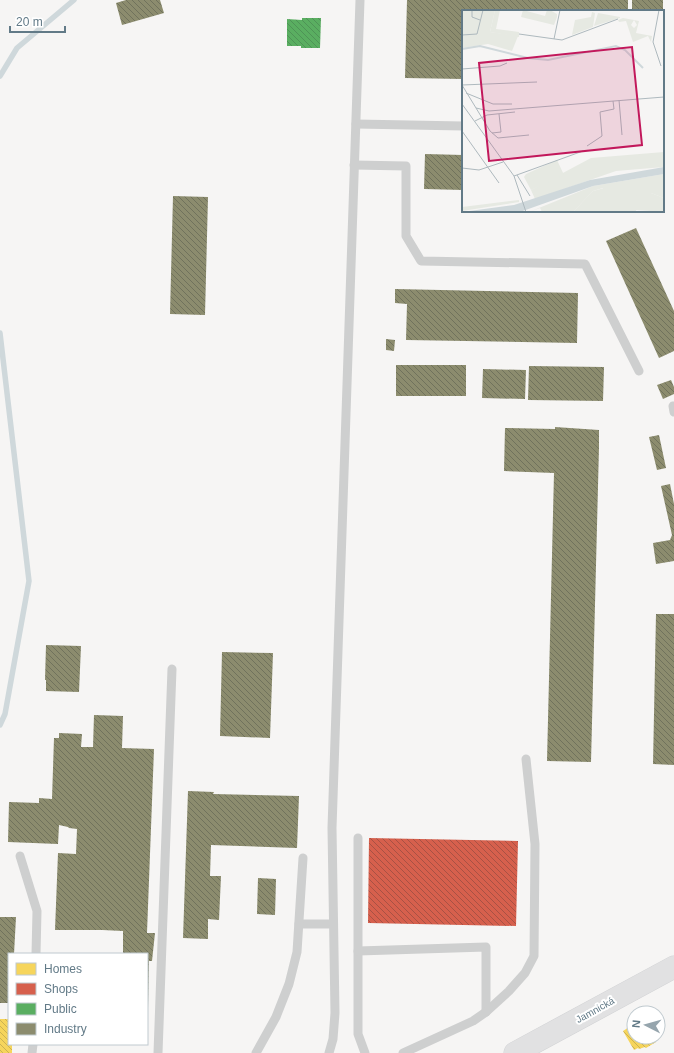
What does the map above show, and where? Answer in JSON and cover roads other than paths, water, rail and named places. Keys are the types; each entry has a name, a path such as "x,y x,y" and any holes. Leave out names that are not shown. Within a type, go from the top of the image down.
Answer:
{"main road":[{"name":"Jamnická","path":"515,1053 674,967"}],"lane":[{"path":"328,1053 333,1039 335,1013 332,828 360,0"},
{"path":"356,124 462,126"},
{"path":"354,165 406,166 406,236 421,261 585,264 639,371"},
{"path":"158,1053 172,668"},
{"path":"403,1053 473,1021 486,1012 525,973 534,956 535,844 526,759"},
{"path":"358,838 358,1034 365,1053"},
{"path":"20,856 37,911 36,953"},
{"path":"256,1053 276,1017 289,984 297,952 302,858"},
{"path":"299,924 333,924"},
{"path":"358,951 486,947 486,1012"}],"waterway":[{"path":"0,76 17,48 74,0"},
{"path":"0,333 29,581 5,714 0,725"}]}
